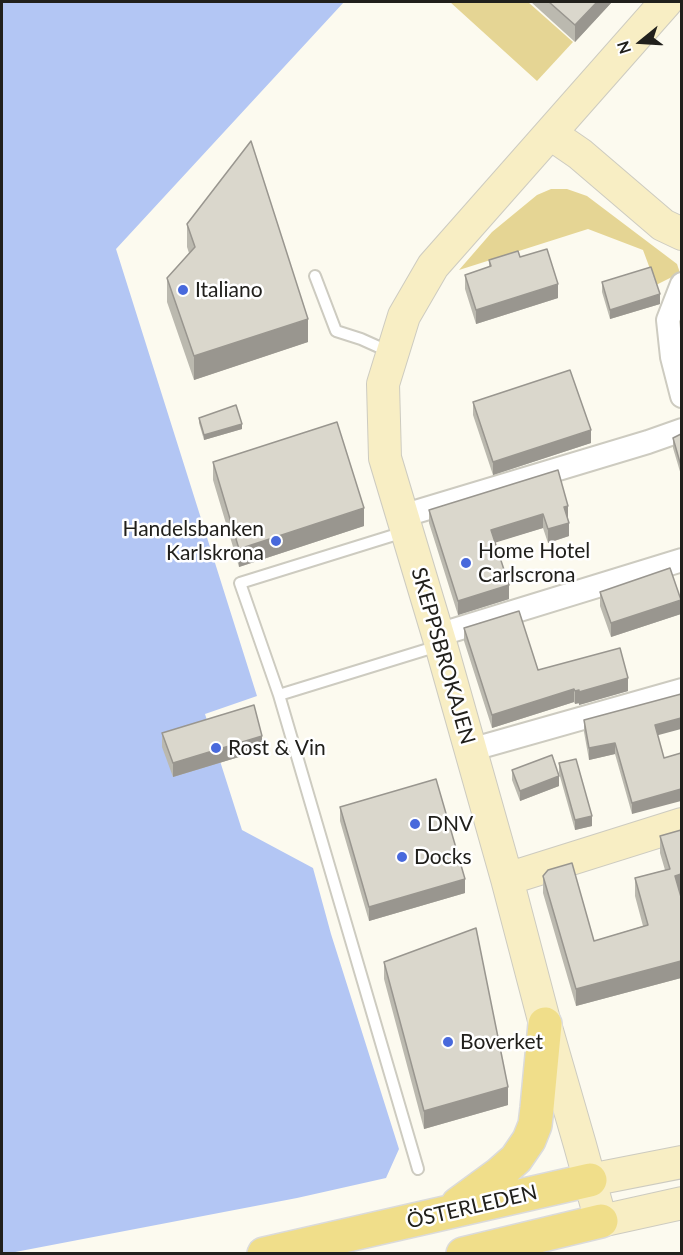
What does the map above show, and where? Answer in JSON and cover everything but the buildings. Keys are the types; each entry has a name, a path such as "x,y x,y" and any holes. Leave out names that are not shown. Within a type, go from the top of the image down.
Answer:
{"main road":[{"path":"447,1213 499,1174 516,1159 530,1140 535,1125 545,1024"},
{"name":"ÖSTERLEDEN","path":"264,1254 590,1180"},
{"name":"ÖSTERLEDEN","path":"464,1254 601,1221"}],"street":[{"name":"SKEPPSBROKAJEN","path":"601,1221 440,640 385,458 383,384 404,316 433,266 666,2"},
{"path":"551,134 580,154 663,225 681,234"},
{"path":"681,284 668,320 672,357 681,396"},
{"path":"404,523 681,430"},
{"path":"440,640 681,560"},
{"path":"470,750 681,690"},
{"path":"507,879 681,824"},
{"name":"ÖSTERLEDEN","path":"590,1180 681,1162"},
{"name":"ÖSTERLEDEN","path":"601,1221 681,1203"}],"lane":[{"path":"315,276 336,331 393,353"},
{"path":"404,523 240,583 279,694 418,1169"},
{"path":"279,694 318,684 440,640"}],"shaded area":[{"path":"450,2 528,2 573,42 537,81"},
{"path":"551,189 567,189 587,196 677,264 680,273 656,285 643,250 588,229 459,270 492,232 537,195"}],"water":[{"path":"2,2 344,2 116,249 257,696 205,714 242,830 313,868 331,934 399,1149 386,1178 297,1198 2,1254"}],"place":[{"name":"Italiano","path":"183,290"},
{"name":"Handelsbanken Karlskrona","path":"276,541"},
{"name":"Home Hotel Carlscrona","path":"466,563"},
{"name":"Rost & Vin","path":"216,748"},
{"name":"DNV","path":"415,824"},
{"name":"Docks","path":"402,857"},
{"name":"Boverket","path":"448,1042"}]}
